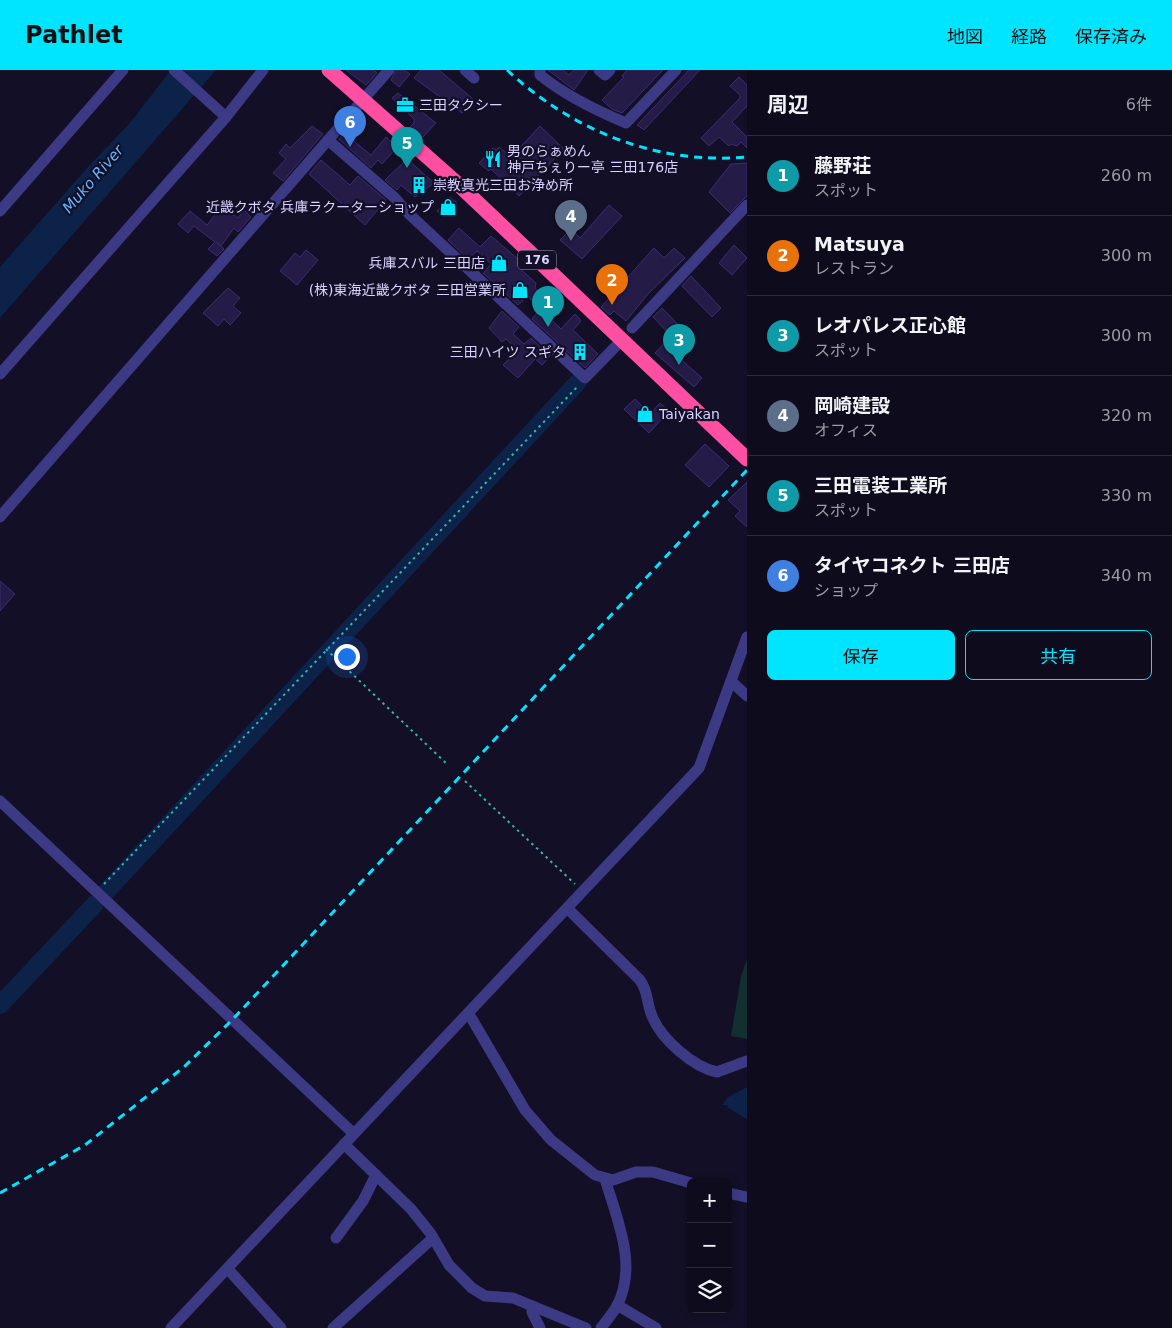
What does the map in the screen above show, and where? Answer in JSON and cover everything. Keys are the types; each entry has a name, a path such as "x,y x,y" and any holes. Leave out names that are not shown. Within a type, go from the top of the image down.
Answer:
{"highway":[{"name":"176","path":"329,70 458,184 744,456"}],"street":[{"path":"0,211 122,70"},
{"path":"174,70 223,114"},
{"path":"0,374 263,70"},
{"path":"0,517 388,70"},
{"path":"540,70 540,75 556,88 583,104 626,123 676,70"},
{"path":"599,70 605,75 610,70"},
{"path":"328,140 395,198 408,213 585,378 617,344"},
{"path":"632,328 747,205"},
{"path":"171,1328 699,768 747,638"},
{"path":"731,681 747,696"},
{"path":"0,801 353,1133"},
{"path":"568,909 640,980 647,991 652,1017 666,1036 692,1063 717,1072 747,1061"},
{"path":"469,1014 525,1110 551,1140 594,1175 613,1180 636,1172 645,1172 687,1182"},
{"path":"344,1144 411,1209 433,1238 449,1265 472,1288 485,1296 513,1298 586,1328"},
{"path":"336,1238 363,1201 376,1175"},
{"path":"602,1328 617,1305 625,1282 627,1259 605,1179"},
{"path":"732,1194 747,1196"},
{"path":"333,1328 433,1238"},
{"path":"228,1268 281,1328"},
{"path":"617,1305 656,1328"},
{"path":"532,1306 532,1312 540,1328"}],"path":[{"path":"97,892 585,378"},
{"path":"326,649 448,766"},
{"path":"465,781 584,892"}],"green space":[{"path":"747,959 747,1039 731,1036 741,977"}],"water":[{"name":"Muko River","path":"171,70 216,70 0,318 0,267 89,166 129,124"},
{"path":"747,1087 747,1119 728,1108 727,1105 722,1105 728,1097"}],"building":[{"path":"346,70 374,70 377,73 366,85"},
{"path":"396,70 404,70 410,74 399,87 391,80"},
{"path":"421,70 439,70 473,99 462,113 414,78"},
{"path":"548,70 563,70 569,75 574,70 588,70 574,90"},
{"path":"627,70 663,70 622,113 612,109 602,100 624,77 622,76"},
{"path":"689,70 700,70 644,130 637,125"},
{"path":"739,77 747,85 747,106 732,122 747,137 747,148 741,142 737,146 731,144 729,146 719,137 709,146 701,138 740,98 740,95 730,86"},
{"path":"398,93 436,123 421,139 409,128 414,123 414,119 392,98"},
{"path":"312,126 323,134 283,181 273,173 286,159 279,153 286,144 290,148"},
{"path":"540,126 564,149 519,196 491,169 489,171 479,163 493,148 496,150 499,147 511,157"},
{"path":"344,133 371,155 386,137 397,147 382,164 378,160 371,168 339,139"},
{"path":"407,159 434,183 415,197 401,185 397,190 385,180"},
{"path":"321,160 350,185 358,176 386,200 365,225 309,174"},
{"path":"747,163 747,196 730,213 709,192 731,164"},
{"path":"450,197 457,203 444,216 437,211"},
{"path":"609,205 622,216 582,259 560,240 571,229 580,238"},
{"path":"222,206 238,218 244,210 251,217 238,232 234,228 221,246 216,242 224,249 217,256 208,249 215,242 194,226 188,233 178,224 190,211 207,225"},
{"path":"459,228 480,247 491,236 518,259 517,266 536,283 535,288 539,292 535,297 531,300 528,296 518,305 483,273 491,264 478,250 468,259 448,240"},
{"path":"734,245 747,258 732,275 719,263"},
{"path":"654,248 664,258 674,248 685,258 648,294 626,321 614,311 610,315 601,307"},
{"path":"306,250 318,260 297,285 280,271 295,253 300,257"},
{"path":"691,276 721,308 712,317 682,286"},
{"path":"228,288 240,298 233,306 241,313 230,325 224,319 218,326 203,313"},
{"path":"662,308 692,339 676,355 702,378 694,387 655,353 671,336 653,317"},
{"path":"540,309 561,329 575,314 581,321 573,330 598,354 585,368 532,319"},
{"path":"502,311 519,327 513,334 524,344 531,338 550,356 542,365 535,359 518,378 503,365 518,350 506,339 502,342 489,328"},
{"path":"635,399 650,414 660,403 669,411 649,433 624,409"},
{"path":"705,444 729,466 709,487 685,465"},
{"path":"747,482 747,527 735,516 740,511 728,500"},
{"path":"0,581 15,594 0,611"}],"waterway":[{"path":"106,892 578,382"},
{"path":"0,1005 95,904"}],"railway":[{"path":"507,70 533,92 560,110 588,126 618,139 649,149 681,155 714,158 747,157"},
{"path":"0,1193 85,1145 184,1067 233,1019 747,470"}],"place":[{"name":"三田タクシー","path":"405,105"},
{"name":"タイヤコネクト 三田店","path":"350,147"},
{"name":"男のらぁめん 神戸ちぇりー亭 三田176店","path":"493,159"},
{"name":"三田電装工業所","path":"407,168"},
{"name":"崇教真光三田お浄め所","path":"419,185"},
{"name":"近畿クボタ 兵庫ラクーターショップ","path":"448,207"},
{"name":"岡崎建設","path":"571,241"},
{"name":"兵庫スバル 三田店","path":"499,263"},
{"name":"(株)東海近畿クボタ 三田営業所","path":"520,290"},
{"name":"Matsuya","path":"612,305"},
{"name":"藤野荘","path":"548,327"},
{"name":"三田ハイツ スギタ","path":"580,352"},
{"name":"レオパレス正心館","path":"679,365"},
{"name":"Taiyakan","path":"645,414"}]}
